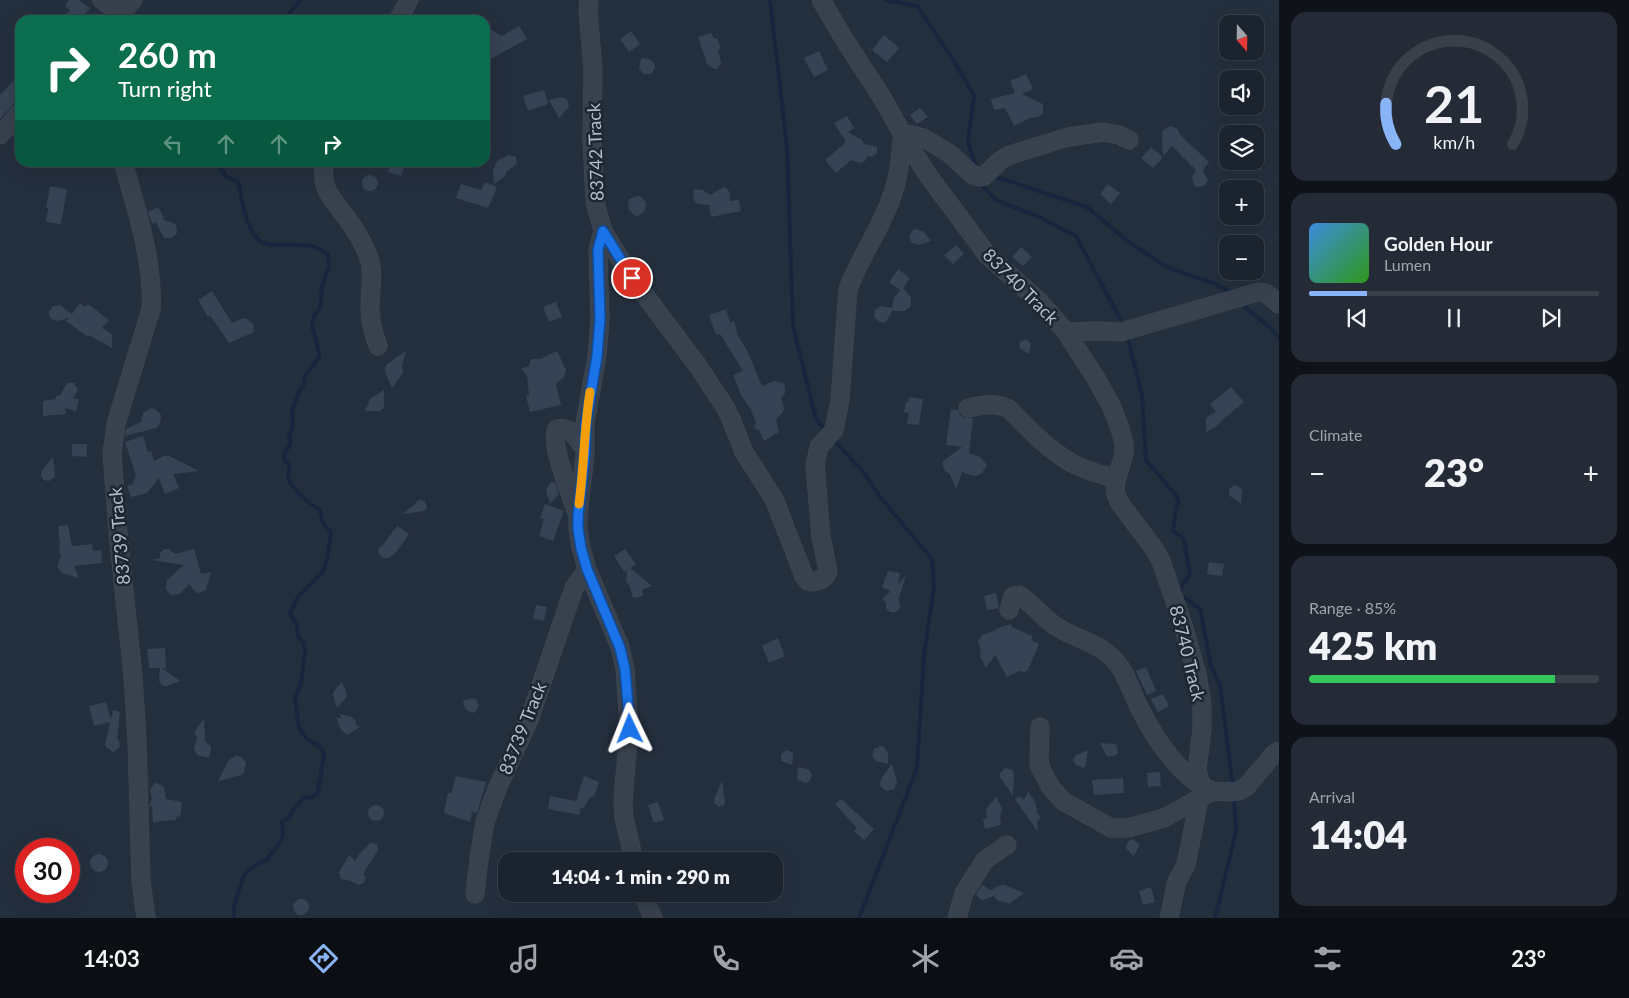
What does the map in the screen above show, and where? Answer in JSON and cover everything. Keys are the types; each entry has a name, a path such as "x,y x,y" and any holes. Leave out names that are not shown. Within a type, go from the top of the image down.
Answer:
{"street":[{"path":"102,0 118,15"},
{"path":"122,15 133,0"},
{"path":"401,15 409,0"},
{"name":"83742 Track","path":"589,0 588,10 594,70 592,142 595,202 603,231 598,250 600,319 597,356 586,422 578,516 581,548 587,569 620,648 625,669 630,729 623,800 624,817 632,852"},
{"name":"83740 Track","path":"821,0 835,26 930,178 988,256 1039,302 1066,332 1097,380 1120,428 1124,444 1124,454 1116,478 1116,495 1121,505 1143,532 1160,561 1182,622 1197,674 1202,705 1202,730 1197,769 1205,792"},
{"path":"0,135 15,118"},
{"path":"603,231 632,278 698,366 725,408 744,452 774,498 804,576 808,581 813,582 825,577 828,571 821,529 816,478 816,456 819,447 834,430 840,400 848,289 881,222 896,183 903,133 915,135 932,142 950,154 973,175 980,177 984,176 1001,160 1010,155 1068,136 1103,132 1119,135 1129,140"},
{"name":"83739 Track","path":"124,167 139,223 152,291 151,309 116,424 112,454 133,676 141,880 146,918"},
{"path":"324,167 326,191 347,219 368,257 371,270 371,326 378,346"},
{"path":"1066,332 1121,332 1258,292 1266,293 1279,304"},
{"path":"968,408 987,404 1002,405 1009,409 1052,450 1089,471 1116,478"},
{"path":"578,516 561,465 555,440 557,429 566,429 572,432 585,448"},
{"name":"83739 Track","path":"475,894 485,822 497,789 529,720 574,588 587,569"},
{"path":"1008,610 1013,596 1020,595 1052,624 1066,632 1094,643 1110,655 1123,671 1144,716 1168,754 1182,771 1205,792"},
{"path":"1040,727 1039,765 1050,786 1063,801 1111,828 1128,828 1164,818 1205,792 1238,791 1246,786 1274,754 1279,751"},
{"path":"1169,918 1177,881 1187,859 1205,792"},
{"path":"957,918 964,894 985,860 1007,845"},
{"path":"649,902 657,916"}],"building":[{"path":"69,0 79,0 90,8 84,15 65,15 70,10 65,6"},
{"path":"519,26 527,39 490,59 490,29 502,36"},
{"path":"631,31 640,44 629,52 620,39"},
{"path":"711,33 714,39 717,38 721,49 718,50 721,63 717,69 707,64 698,37"},
{"path":"884,35 899,48 887,62 872,50"},
{"path":"819,51 828,70 814,77 804,58"},
{"path":"641,58 650,59 655,64 651,74 644,74 639,69"},
{"path":"1026,74 1033,89 1022,94 1041,103 1043,105 1043,113 1038,117 1030,118 1014,126 1005,108 994,110 991,99 1015,93 1010,81"},
{"path":"15,80 15,102 0,119 0,95"},
{"path":"544,90 548,104 528,111 523,96"},
{"path":"561,97 567,99 569,107 559,118 549,100"},
{"path":"920,108 928,117 917,124 910,115"},
{"path":"847,116 854,128 848,132 862,140 864,144 877,147 877,153 872,157 868,156 861,163 851,160 836,173 825,160 846,142 834,123"},
{"path":"1170,126 1178,129 1180,135 1209,162 1203,170 1208,181 1204,186 1197,187 1194,185 1192,178 1196,170 1172,146 1163,156 1162,134 1163,130"},
{"path":"1151,147 1163,157 1153,168 1141,158"},
{"path":"509,155 516,157 517,164 494,184 493,171 497,161"},
{"path":"390,167 404,167 401,176 388,172"},
{"path":"370,175 376,177 378,183 376,189 370,191 364,189 362,183 364,177"},
{"path":"485,182 497,187 488,208 456,198 461,184 481,190"},
{"path":"1108,184 1120,193 1111,204 1100,194"},
{"path":"50,186 67,189 61,224 46,222 48,208 46,208"},
{"path":"724,187 729,191 730,201 739,200 741,211 711,217 709,205 697,204 693,198 694,189 703,190 710,195"},
{"path":"641,196 646,203 645,211 637,217 628,208 629,199"},
{"path":"158,207 164,218 162,219 176,225 177,233 172,238 164,238 156,222 153,224 150,218 148,212"},
{"path":"913,230 923,231 931,241 919,245 912,243 909,237"},
{"path":"956,245 964,254 953,264 944,255"},
{"path":"1021,247 1032,257 1023,266 1012,257"},
{"path":"898,269 910,278 903,288 911,297 911,306 905,311 892,311 886,322 879,322 874,317 875,310 881,306 892,308 894,298 900,290 889,282"},
{"path":"212,291 232,323 243,318 247,319 253,324 254,332 229,343 210,315 208,317 198,300"},
{"path":"556,302 562,317 549,322 543,307"},
{"path":"80,303 85,307 88,304 109,320 102,328 112,334 112,348 89,335 88,337 66,321 69,318 58,321 51,319 49,316 53,306 60,305 72,314"},
{"path":"726,309 730,323 734,321 738,336 748,352 762,386 775,381 783,383 785,386 785,393 781,398 784,408 783,412 776,420 779,432 764,441 759,430 754,428 756,422 750,408 742,397 733,375 743,371 720,334 716,335 709,315"},
{"path":"1026,339 1031,343 1029,354 1019,348 1020,342"},
{"path":"406,351 402,365 403,373 392,388 385,368 387,364"},
{"path":"557,351 566,370 564,377 556,384 561,405 530,412 526,396 529,395 527,376 521,369 529,366 531,359 540,359"},
{"path":"67,383 74,383 78,390 73,398 79,399 76,411 65,408 66,414 43,416 43,401 56,399 56,396 60,395"},
{"path":"1231,387 1244,402 1217,426 1206,432 1206,419 1216,412 1210,404"},
{"path":"384,390 383,409 379,411 365,411 371,398"},
{"path":"909,397 923,399 919,425 907,424 909,413 904,412"},
{"path":"151,408 161,415 160,424 156,428 125,436 126,429 141,422 143,413"},
{"path":"951,409 958,410 964,418 973,418 969,453 980,457 987,465 982,473 978,475 974,476 962,472 956,489 950,474 945,471 942,464 943,461 962,447 946,445"},
{"path":"143,436 148,452 151,451 154,461 164,456 169,456 199,471 173,474 179,488 165,494 159,478 147,493 131,497 127,486 133,484 136,475 125,442"},
{"path":"72,444 87,444 87,457 72,456"},
{"path":"53,457 55,477 49,481 44,480 41,476 41,471"},
{"path":"555,482 559,494 550,504 546,490 550,483"},
{"path":"1234,485 1240,487 1242,491 1241,504 1230,496 1229,489"},
{"path":"419,500 425,501 427,507 424,511 403,514"},
{"path":"545,504 564,511 553,541 539,536 544,519 540,518"},
{"path":"68,525 72,546 92,544 93,551 101,550 102,563 74,566 79,578 62,573 57,567 61,556 58,526"},
{"path":"397,526 409,534 397,551 389,558 382,558 378,552 379,548"},
{"path":"165,549 169,549 175,554 194,549 201,574 211,572 206,590 199,593 196,592 189,584 180,594 172,595 168,592 166,589 167,580 184,565 152,560 160,558 160,553"},
{"path":"625,549 636,564 630,568 652,586 642,590 643,596 633,598 626,581 627,570 624,572 614,556"},
{"path":"1209,562 1224,564 1222,576 1207,574"},
{"path":"888,571 900,573 898,584 906,576 898,600 900,608 896,612 890,612 886,608 886,602 882,599 891,591 882,587"},
{"path":"996,593 999,608 987,610 984,596"},
{"path":"536,605 547,607 544,621 533,619"},
{"path":"1011,624 1012,627 1033,636 1031,640 1039,644 1028,670 1025,672 1019,671 1007,677 995,655 986,668 980,656 981,651 978,641 982,635"},
{"path":"778,638 785,656 769,663 762,646"},
{"path":"165,648 166,668 162,668 180,681 163,686 159,681 160,668 149,668 147,649"},
{"path":"1146,667 1156,691 1147,695 1136,671"},
{"path":"342,682 347,694 346,698 337,708 333,695"},
{"path":"1163,694 1169,706 1158,712 1151,699"},
{"path":"472,698 476,699 479,706 472,713 465,709 463,701"},
{"path":"106,702 111,720 113,710 120,712 117,738 120,744 119,748 113,752 105,745 110,722 94,726 89,706"},
{"path":"340,714 352,717 356,725 360,727 347,735 341,730 336,717 341,719"},
{"path":"204,718 205,741 211,746 209,758 197,755 194,748 197,738 194,733"},
{"path":"1100,743 1116,745 1118,752 1116,755 1109,757"},
{"path":"880,746 884,747 888,753 888,764 876,761 872,756 874,749"},
{"path":"787,750 793,753 792,765 781,761 781,754"},
{"path":"1088,750 1085,768 1077,766 1073,761 1074,757"},
{"path":"236,756 241,757 246,763 244,772 241,775 218,781 229,760"},
{"path":"892,764 897,782 894,789 887,791 881,787 880,783"},
{"path":"798,767 810,771 812,775 809,782 805,783 798,780"},
{"path":"1005,768 1012,770 1014,773 1013,796 1000,777 1000,773"},
{"path":"1160,772 1161,786 1148,787 1147,773"},
{"path":"456,776 486,782 477,813 472,812 470,822 444,813 448,793 451,794"},
{"path":"584,776 599,782 594,797 591,796 584,807 580,809 580,815 548,809 550,796 576,801"},
{"path":"1123,778 1124,793 1094,795 1092,780"},
{"path":"722,780 725,802 724,805 719,807 714,803 714,800"},
{"path":"157,783 164,787 166,799 182,802 180,817 177,816 176,820 153,822 152,807 149,806 152,798 150,790"},
{"path":"1028,791 1036,804 1037,813 1041,817 1037,822 1038,832 1015,799 1019,796 1024,800"},
{"path":"996,797 1002,808 1001,825 985,829 983,819 987,818 986,809"},
{"path":"841,799 874,829 864,840 854,831 857,828 835,804"},
{"path":"658,802 664,820 654,823 648,805"},
{"path":"376,805 384,813 376,821 368,813"},
{"path":"1133,839 1139,846 1134,857 1126,848 1126,845"},
{"path":"370,843 377,844 378,850 363,874 366,877 364,883 358,885 341,879 339,872 349,855 355,861"},
{"path":"99,854 105,857 108,863 105,869 99,872 93,869 90,863 93,857"},
{"path":"982,885 991,890 1005,885 1024,893 1009,904 998,901 994,896 983,900 976,894"},
{"path":"1151,887 1155,902 1143,905 1139,891"},
{"path":"301,899 307,901 309,907 307,913 301,915 295,913 293,907 295,901"}],"waterway":[{"path":"288,15 301,0"},
{"path":"770,0 787,147 793,326 816,419 826,431"},
{"path":"885,0 917,6 974,95 968,142 975,164 974,168"},
{"path":"220,167 226,176 238,182 249,224 257,238 269,245 313,246 328,254 329,266 322,287 320,308 314,315 312,326 320,356 306,374 303,386 299,391 292,412 293,425 289,436 291,443 284,454 284,459 290,466 288,474 291,484 305,499 320,510 323,523 331,532 327,560 323,571 298,597 290,613 297,625 298,636 304,643 305,651 301,683 295,698 299,728 307,739 319,746 324,753 320,782 318,784 319,792 311,798 304,797 291,812 290,818 282,821 283,836 279,844 267,859 248,870 243,878 234,906 234,918"},
{"path":"994,176 1087,207 1130,243 1169,268 1213,283 1233,293"},
{"path":"980,183 996,200 1037,216 1076,236 1124,326"},
{"path":"1245,307 1279,338"},
{"path":"1127,335 1142,395 1146,460 1179,501 1176,508 1173,531 1184,539 1190,574 1179,590 1181,595 1200,609 1211,666 1220,685 1233,786"},
{"path":"832,438 864,473 881,498 932,559 934,587 924,654 917,768 859,918"},
{"path":"1215,918 1236,832 1234,795"}],"slow traffic":[{"path":"579,504 590,392"}],"route":[{"path":"630,729 625,669 620,648 587,569 578,529 586,422 597,356 600,319 598,250 603,231 632,278"}]}
